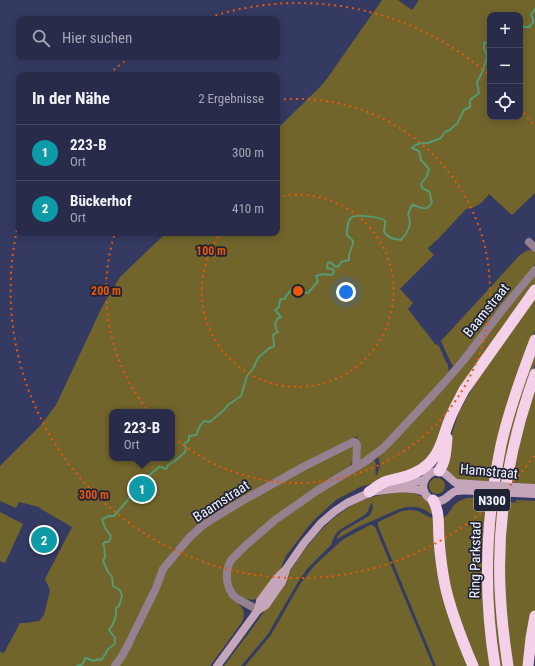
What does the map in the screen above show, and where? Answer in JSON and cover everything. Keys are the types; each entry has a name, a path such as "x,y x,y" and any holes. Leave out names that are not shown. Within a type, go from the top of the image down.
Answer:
{"highway":[{"path":"369,492 386,482 411,475 428,464 442,444 449,421 464,390 535,290"},
{"name":"Ring Parkstad","path":"496,666 492,644 488,585 489,539 494,487 509,416 535,340"},
{"name":"Ring Parkstad","path":"508,666 503,632 500,586 501,539 511,456 535,374"},
{"path":"439,471 443,465 445,456 449,421"},
{"path":"433,500 438,516 441,563 448,597 461,637 473,666"},
{"path":"528,666 535,616"}],"main road":[{"name":"Hamstraat","path":"217,666 258,610 266,605 282,582 286,568 304,543 321,523 340,507 354,498 391,484 420,482 432,473 439,471 445,473 456,483 484,488 516,490 535,494"},
{"path":"424,480 424,492 433,500"},
{"name":"Hamstraat","path":"433,500 441,501 456,491 484,488"},
{"name":"Hamstraat","path":"516,490 535,488"},
{"name":"Hamstraat","path":"369,492 403,489 414,489 424,492"}],"street":[{"name":"Baamstraat","path":"258,610 238,599 229,588 226,571 232,559 276,520 318,490 375,454 392,439 444,384 502,309 535,270"},
{"name":"Baamstraat","path":"115,666 129,643 156,588 163,569 183,545 202,526 242,501 353,442 357,445 356,467"}],"shaded area":[{"path":"382,0 398,0 412,10 419,0 535,0 535,193 512,215 489,194 478,205 473,208 466,209 428,248 434,255 400,289 413,303 408,309 435,344 439,346 448,365 449,373 389,439 362,460 359,460 360,445 357,436 183,539 172,552 156,577 147,599 118,656 111,666 0,666 0,652 4,653 20,623 39,621 44,615 50,590 45,579 72,527 39,507 19,502 16,508 0,501 0,466 40,426 56,405 102,307 120,277 163,236 280,236 280,126 326,80"},
{"path":"530,250 535,252 535,264 454,366 452,365 441,341 520,255"},
{"path":"535,275 535,289 486,355 427,462 387,479 360,487 336,500 308,527 286,556 280,570 259,598 254,600 248,599 238,594 232,585 231,580 231,569 236,560 253,542 288,514 374,460 376,463 377,475 380,465 378,456"},
{"path":"535,294 535,331 522,362 491,481 458,481 445,470 453,430 459,412 474,385"},
{"path":"535,347 535,364 517,417 505,468 505,666 499,666 493,619 492,544 503,451"},
{"path":"535,384 535,485 510,482"},
{"path":"346,446 354,447 350,466 314,489 224,570 224,583 234,600 243,610 244,615 242,622 210,666 119,666 137,637 168,567 176,556 212,521"},
{"path":"434,478 440,478 445,483 443,492 440,494 434,494 429,489 429,483"},
{"path":"408,492 425,498 433,514 416,507 399,509 356,528 337,539 341,532 369,516 373,508 371,503 366,514 338,531 331,545 307,569 268,634 241,666 224,666 262,614 305,550 327,524 340,513 368,498"},
{"path":"467,498 480,498 480,500 475,501 488,501 492,666 475,666 449,595 440,517 445,517 454,505"},
{"path":"516,500 535,501 535,609 526,666 512,666 503,585 507,502 521,503 516,502"},
{"path":"402,511 418,511 433,518 437,542 471,666 436,666 378,526 378,522"},
{"path":"0,512 23,524 5,563 0,561"},
{"path":"370,525 375,527 433,666 245,666 271,635 300,584 314,566 342,540"}],"waterway":[{"path":"523,26 530,27 529,26 533,23 531,15 535,9"},
{"path":"413,205 426,208 432,202 430,194 422,188 421,184 427,176 429,169 421,160 419,151 412,148 420,143 428,143 436,139 440,139 445,132 457,124 464,110 470,107 470,100 479,93 477,82 483,71 487,56 484,48 484,43 487,42"},
{"path":"77,666 83,664 85,658 94,661 102,659 115,642 115,638 109,630 114,622 116,608 119,606 122,596 120,590 113,586 112,577 103,561 105,557 103,544 105,542 109,542 111,536 105,528 102,519 109,516 114,516 137,489 139,482 159,467 165,469 167,468 168,465 185,452 186,448 184,444 189,440 189,436 196,435 204,421 211,421 228,405 241,396 247,376 254,367 258,358 269,348 274,346 273,335 278,332 275,322 281,317 275,310 279,307 280,300 285,299 292,289 293,293 308,293 318,281 316,276 333,274 334,271 327,268 328,263 330,262 336,267 339,266 341,262 349,260 353,243 347,235 350,218 354,216 363,216 383,220 385,221 385,233 391,238 401,240 409,228 410,221 408,215 411,206 413,205"}],"place":[{"name":"223-B","path":"142,489"},
{"name":"Bückerhof","path":"44,540"}]}
